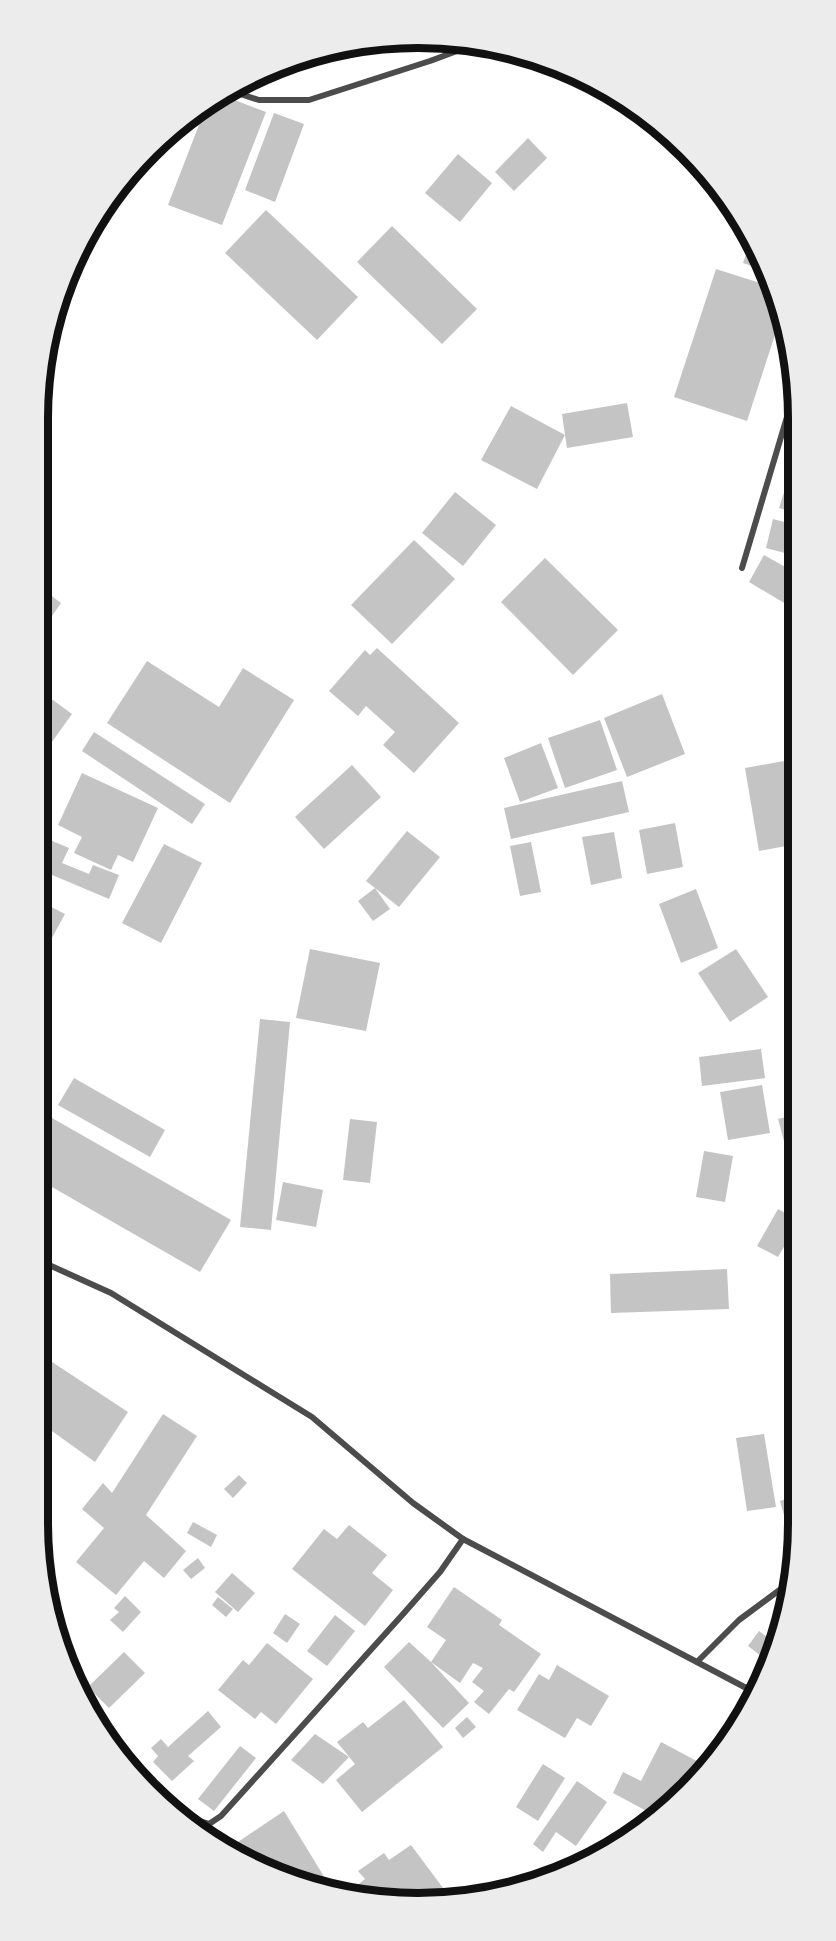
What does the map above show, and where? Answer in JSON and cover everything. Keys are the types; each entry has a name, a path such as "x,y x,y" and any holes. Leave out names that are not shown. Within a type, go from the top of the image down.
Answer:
{"street":[{"path":"240,94 259,100 309,100 459,50"},
{"path":"742,568 788,414"},
{"path":"48,1265 111,1293 312,1416 413,1503 463,1539 749,1689"},
{"path":"198,1821 209,1824 221,1816 440,1572 463,1539"},
{"path":"697,1662 739,1620 782,1587"}],"building":[{"path":"232,99 266,112 222,225 168,205 202,117"},
{"path":"274,113 304,124 275,202 245,190"},
{"path":"528,138 547,158 514,191 495,172"},
{"path":"458,154 492,183 460,222 425,193"},
{"path":"266,210 358,297 317,340 225,253"},
{"path":"392,226 477,309 442,344 357,262"},
{"path":"748,250 756,268 743,263"},
{"path":"716,269 763,284 777,329 747,421 674,397"},
{"path":"627,403 633,437 567,448 562,414"},
{"path":"511,406 565,435 537,489 481,460"},
{"path":"788,480 788,511 779,508"},
{"path":"455,492 496,525 463,566 422,533"},
{"path":"773,519 788,523 788,554 766,548"},
{"path":"414,540 455,579 392,644 351,605"},
{"path":"764,555 788,568 788,605 749,582"},
{"path":"545,558 618,630 573,675 501,602"},
{"path":"48,593 61,603 48,622"},
{"path":"377,648 459,723 414,773 383,745 395,732 366,706 358,716 329,691 365,650 370,655"},
{"path":"147,661 219,707 243,668 294,700 230,803 107,723"},
{"path":"662,694 685,754 627,777 604,718"},
{"path":"48,696 72,714 48,745"},
{"path":"600,720 617,770 565,788 548,738"},
{"path":"94,732 205,804 192,824 82,751"},
{"path":"541,743 558,788 520,802 504,758"},
{"path":"788,760 788,846 759,851 745,768"},
{"path":"352,765 381,797 324,849 295,817"},
{"path":"82,773 158,808 133,862 118,855 111,870 74,853 82,837 58,825"},
{"path":"622,781 629,812 511,839 504,808"},
{"path":"675,823 683,867 647,874 639,830"},
{"path":"407,831 440,857 399,907 366,881"},
{"path":"614,832 622,878 591,885 582,837"},
{"path":"48,839 69,848 62,863 89,874 93,865 119,875 109,899 48,873"},
{"path":"531,842 541,892 520,896 510,846"},
{"path":"164,844 202,863 161,943 122,923"},
{"path":"375,888 390,909 373,921 358,901"},
{"path":"696,889 718,948 681,963 659,904"},
{"path":"48,905 65,914 48,945"},
{"path":"310,949 380,963 366,1031 296,1018"},
{"path":"736,949 768,997 730,1022 698,973"},
{"path":"260,1019 290,1022 271,1230 240,1227"},
{"path":"761,1049 765,1078 702,1086 699,1057"},
{"path":"74,1078 165,1130 150,1157 58,1105"},
{"path":"762,1085 770,1133 728,1140 720,1092"},
{"path":"788,1116 788,1144 785,1145 778,1119"},
{"path":"52,1118 231,1220 200,1272 48,1185 48,1125"},
{"path":"350,1119 377,1122 370,1183 343,1180"},
{"path":"704,1151 733,1156 725,1202 696,1197"},
{"path":"283,1182 323,1190 316,1227 276,1220"},
{"path":"778,1209 788,1214 788,1240 778,1257 757,1246"},
{"path":"727,1269 729,1309 611,1313 610,1274"},
{"path":"49,1360 128,1412 95,1462 48,1428"},
{"path":"163,1414 197,1436 146,1515 186,1551 164,1578 144,1561 116,1595 76,1562 104,1528 82,1509 103,1483 112,1493"},
{"path":"764,1434 776,1507 747,1511 736,1438"},
{"path":"239,1475 247,1483 233,1498 224,1489"},
{"path":"788,1498 788,1529 780,1501"},
{"path":"193,1522 217,1535 211,1547 187,1533"},
{"path":"349,1525 387,1555 372,1573 393,1590 365,1626 292,1569 324,1529 337,1539"},
{"path":"198,1558 205,1568 191,1579 183,1570"},
{"path":"232,1573 255,1593 238,1612 215,1592"},
{"path":"454,1587 502,1620 499,1625 541,1654 514,1692 509,1689 489,1714 474,1702 484,1691 472,1682 483,1668 473,1663 460,1683 431,1662 446,1640 427,1627"},
{"path":"125,1596 141,1612 123,1632 110,1620 119,1612 114,1608"},
{"path":"218,1597 233,1609 226,1617 212,1605"},
{"path":"285,1614 300,1624 287,1643 273,1633"},
{"path":"335,1615 355,1631 327,1666 307,1651"},
{"path":"759,1631 769,1638 763,1657 748,1646"},
{"path":"409,1642 469,1703 443,1728 384,1667"},
{"path":"267,1643 313,1679 276,1724 261,1712 255,1719 218,1690 243,1660 249,1665"},
{"path":"124,1652 145,1673 109,1708 88,1687"},
{"path":"557,1665 609,1696 591,1726 577,1718 565,1738 517,1710 539,1674 549,1680"},
{"path":"404,1700 443,1747 362,1812 336,1780 355,1764 337,1742 363,1722 368,1728"},
{"path":"208,1711 221,1727 188,1756 194,1761 172,1781 153,1762 158,1756 151,1748 161,1739 168,1747"},
{"path":"467,1717 476,1727 463,1738 455,1728"},
{"path":"315,1734 349,1757 323,1784 291,1760"},
{"path":"661,1742 700,1763 680,1785 649,1812 613,1793 623,1772 641,1781"},
{"path":"240,1746 256,1758 214,1811 198,1799"},
{"path":"543,1764 565,1778 538,1821 516,1807"},
{"path":"577,1781 607,1802 576,1846 556,1832 543,1852 533,1844"},
{"path":"284,1811 327,1881 276,1865 243,1849 238,1842"},
{"path":"411,1845 446,1892 394,1892 355,1887 365,1879 358,1871 384,1853 389,1860"}]}
